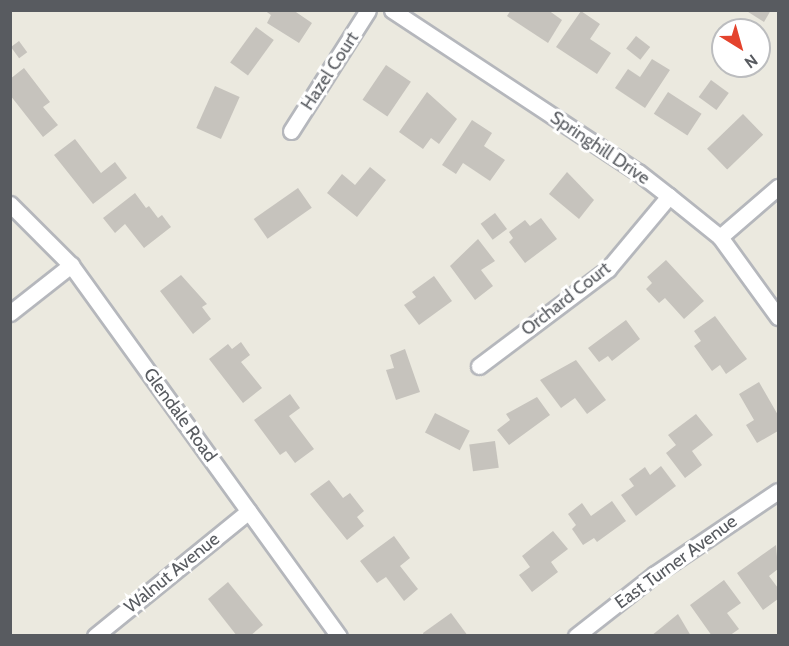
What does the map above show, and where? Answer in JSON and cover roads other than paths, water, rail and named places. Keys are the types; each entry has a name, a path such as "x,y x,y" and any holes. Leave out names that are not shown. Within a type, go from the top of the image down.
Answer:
{"street":[{"name":"Hazel Court","path":"291,131 368,10"},
{"name":"Springhill Drive","path":"392,10 669,196 720,237 778,316"},
{"path":"720,237 778,187"},
{"name":"Orchard Court","path":"479,366 608,269 669,196"},
{"name":"Glendale Road","path":"10,204 70,265 339,636"},
{"path":"10,313 70,265"},
{"name":"East Turner Avenue","path":"576,636 656,574 778,491"},
{"name":"Walnut Avenue","path":"95,636 249,510"}]}
